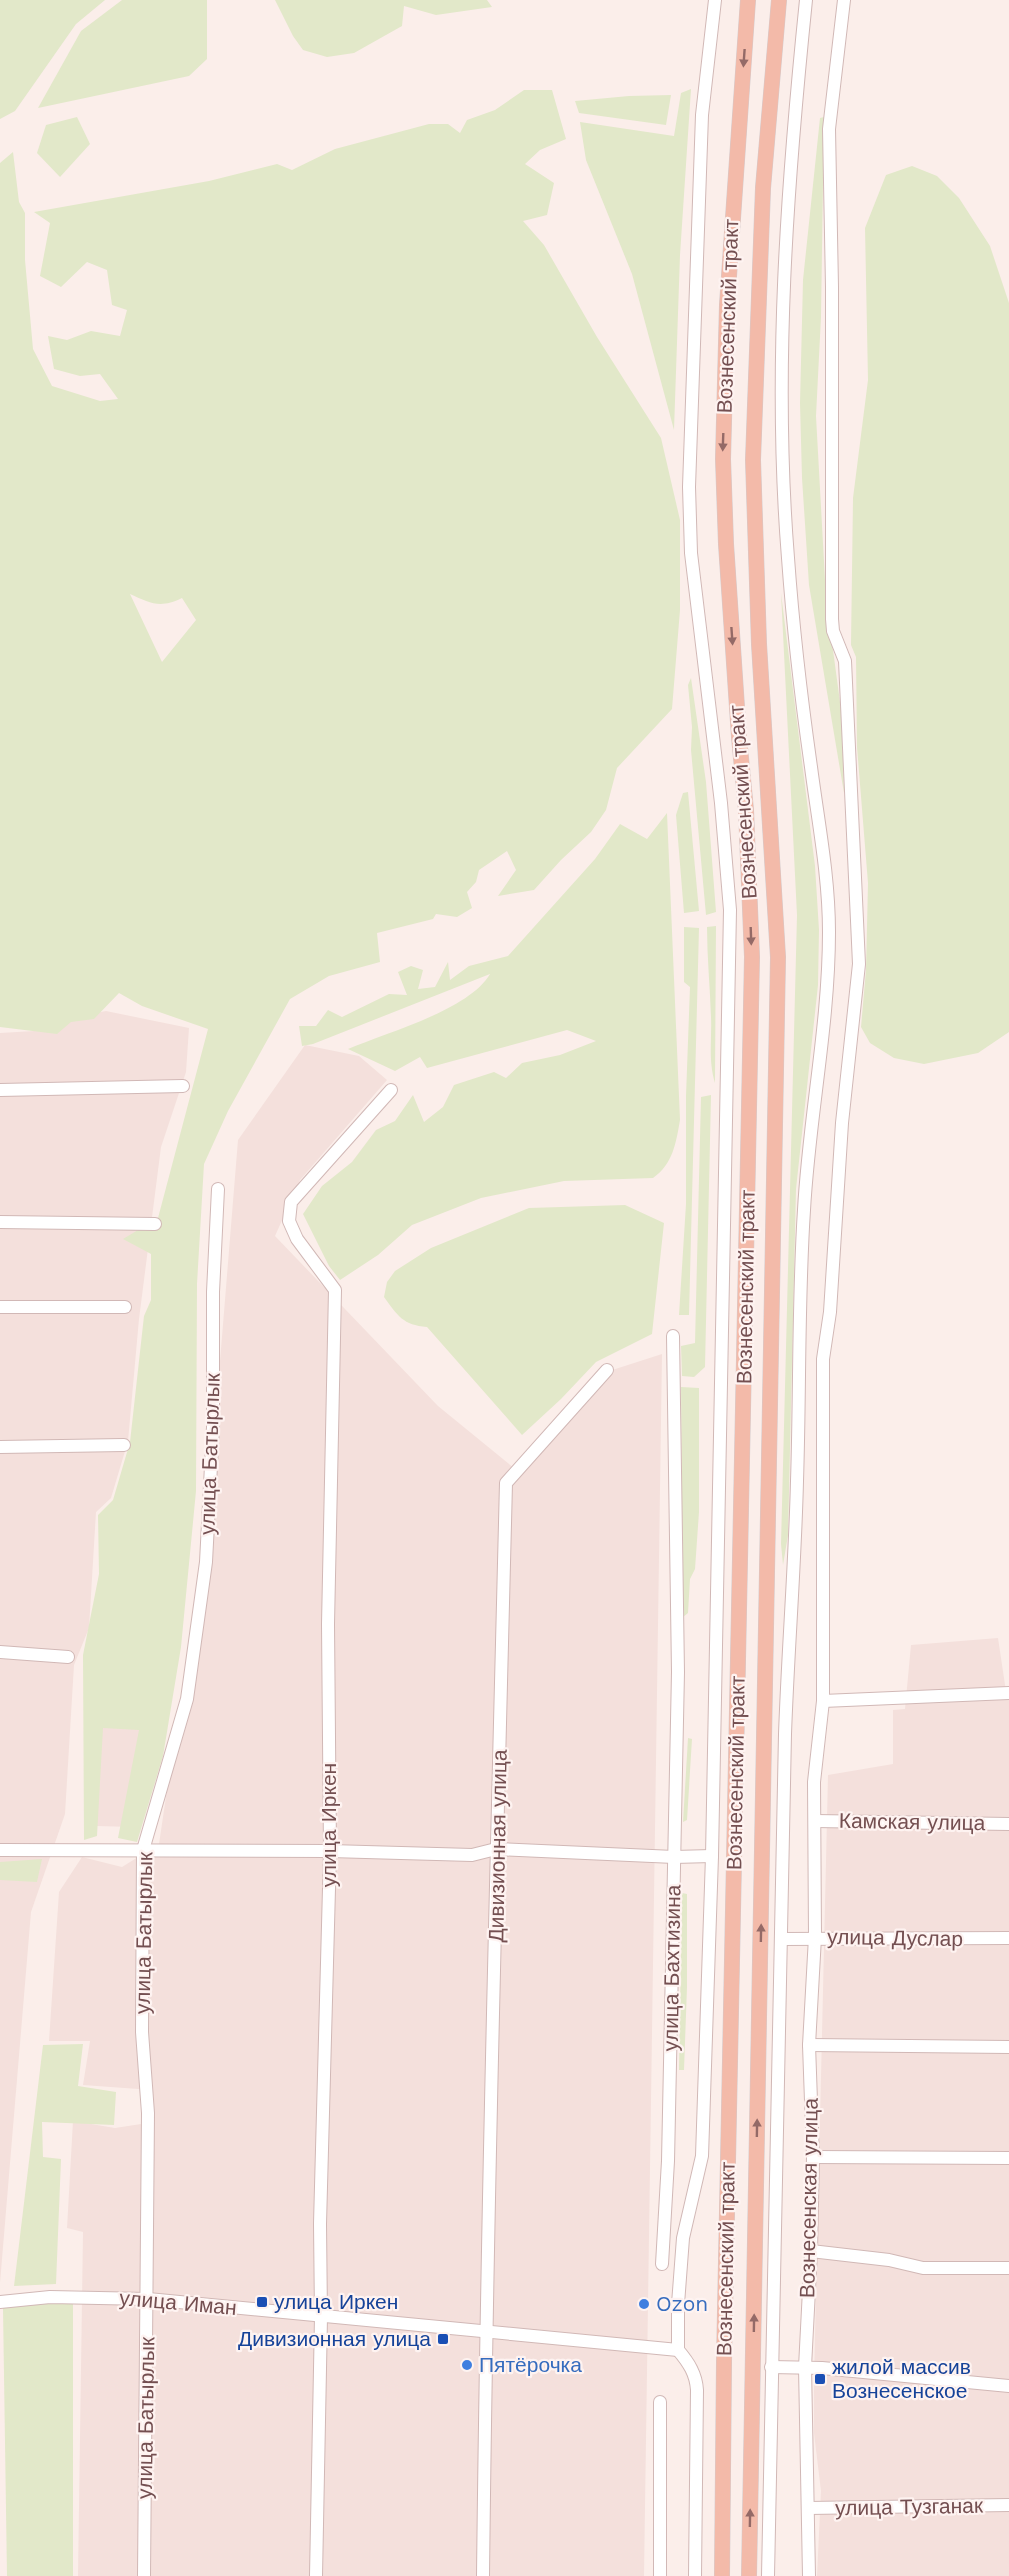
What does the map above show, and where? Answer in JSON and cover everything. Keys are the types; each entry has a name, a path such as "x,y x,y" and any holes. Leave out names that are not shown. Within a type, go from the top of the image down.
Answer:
{"main road":[{"name":"Вознесенский тракт","path":"722,2576 724,2362 752,957 746,810 726,544 723,459 733,206 748,0"},
{"name":"Вознесенский тракт","path":"749,2576 778,957 759,633 753,460 763,188 779,0"}],"street":[{"path":"695,2576 697,2390 696,2376 678,2350 678,2304 683,2238 702,2156 712,1856 730,910 721,803 692,564 689,487 702,115 715,0"},
{"path":"768,2576 788,1637 796,1524 804,1216 808,1149 825,1004 829,929 824,855 796,647 783,480 782,322 788,196 806,0"},
{"name":"Вознесенская улица","path":"809,2576 805,2367 813,2157 809,2045 815,1937 814,1782 823,1701 823,1359 830,1312 842,1123 859,953 845,661 833,631 832,619 832,287 829,129 844,0"},
{"path":"0,1090 183,1086"},
{"name":"улица Иркен","path":"316,2576 321,2317 320,2224 330,1851 328,1624 335,1290 297,1239 288,1221 291,1202 391,1090"},
{"name":"улица Батырлык","path":"144,2576 148,2113 142,2014 143,1850 187,1699 206,1562 213,1427 213,1292 218,1189"},
{"path":"0,1222 155,1224"},
{"path":"0,1307 125,1307"},
{"name":"улица Бахтизина","path":"662,2264 668,2161 678,1672 673,1336"},
{"name":"Дивизионная улица","path":"483,2576 496,1849 506,1483 607,1370"},
{"path":"0,1447 124,1445"},
{"path":"0,1652 68,1657"},
{"path":"823,1701 1009,1693"},
{"name":"Камская улица","path":"815,1821 1009,1824"},
{"path":"0,1850 330,1851 472,1855 496,1849 674,1857 712,1856"},
{"name":"улица Дуслар","path":"781,1939 815,1937 1009,1938"},
{"path":"809,2045 1009,2047"},
{"path":"813,2157 1009,2158"},
{"path":"811,2251 889,2259 923,2268 1009,2268"},
{"name":"улица Иман","path":"0,2302 50,2297 148,2299 678,2350"},
{"path":"771,2367 805,2367 1009,2386"},
{"path":"660,2402 660,2576"},
{"name":"улица Тузганак","path":"808,2508 1009,2505"}],"shaded area":[{"path":"106,1011 189,1028 186,1072 161,1147 139,1319 128,1441 111,1498 96,1512 89,1628 74,1665 65,1814 31,1912 0,2283 0,1033 34,1031 53,1021"},
{"path":"305,1045 359,1056 387,1080 300,1180 275,1236 438,1406 520,1473 603,1373 662,1354 644,2576 78,2576 83,2232 67,2228 73,2121 115,2128 154,2122 152,2090 83,2085 90,2041 49,2041 59,1892 82,1857 122,1867 159,1844 207,1521 238,1140"},
{"path":"998,1638 1009,1699 1009,2576 817,2576 821,2491 814,2433 814,2379 828,1775 893,1764 893,1710 905,1709 911,1645"},
{"path":"93,1723 146,1727 134,1827 96,1826"}],"green space":[{"path":"0,0 105,0 76,24 15,111 0,119"},
{"path":"122,0 207,0 207,59 189,76 38,108 81,31"},
{"path":"275,0 487,0 492,7 436,15 404,6 402,26 354,53 327,57 303,50 293,36"},
{"path":"691,89 680,255 674,430 632,274 586,160 580,122 674,136 681,93"},
{"path":"524,90 552,90 566,139 540,150 525,164 554,183 547,215 523,221 544,245 597,337 661,438 680,520 680,610 672,709 617,768 606,810 591,832 534,890 498,896 516,870 507,851 479,870 476,882 467,892 472,908 457,917 436,914 433,919 377,933 380,962 329,976 290,999 228,1111 204,1164 197,1284 196,1491 181,1647 163,1756 137,1842 118,1838 139,1730 103,1728 97,1836 84,1840 83,1655 99,1574 98,1515 113,1500 130,1442 144,1316 151,1300 151,1254 123,1239 158,1218 208,1029 142,1006 119,993 94,1019 71,1022 57,1034 0,1027 0,163 13,152 19,202 25,213 25,260 33,349 52,386 100,401 118,399 100,374 80,376 54,369 48,336 67,340 91,331 120,336 127,310 112,305 107,270 87,262 61,287 40,276 50,223 34,212 209,181 277,164 292,170 335,149 429,124 448,124 460,133 467,120 495,110","holes":["130,594 155,604 182,598 196,620 162,662"]},
{"path":"671,95 666,125 579,113 575,101 629,96"},
{"path":"77,117 90,144 60,177 37,153 46,125"},
{"path":"824,117 821,317 816,416 826,598 842,717 844,793 809,585 802,478 800,403 803,280 820,118"},
{"path":"912,166 937,176 959,198 990,246 1009,303 1009,1032 978,1053 924,1064 894,1058 870,1043 861,1027 866,970 868,883 857,747 856,657 851,645 853,498 868,380 865,228 886,175"},
{"path":"781,593 815,866 819,930 818,985 796,1189 788,1535 783,1565 781,1544 797,915"},
{"path":"691,678 706,782 716,912 706,915 691,750 692,727 688,685"},
{"path":"688,792 699,911 684,913 676,815 683,793"},
{"path":"667,813 680,1120 675,1145 665,1166 653,1178 564,1181 481,1198 412,1225 378,1255 340,1280 329,1266 303,1214 322,1186 352,1162 376,1130 395,1121 413,1095 424,1122 443,1107 454,1085 494,1072 506,1078 522,1063 560,1055 596,1041 567,1030 427,1068 420,1057 395,1071 348,1049 426,1019 465,999 480,987 490,974 313,1044 302,1046 299,1026 316,1026 328,1010 342,1017 389,994 407,995 398,972 411,966 423,970 418,989 435,987 448,962 450,980 469,966 508,956 595,859 620,824 647,839"},
{"path":"716,926 715,1083 711,1058 707,927"},
{"path":"684,927 699,928 689,1315 679,1315 686,1204 686,1096 690,987 684,982"},
{"path":"711,1095 705,1367 694,1377 682,1376 681,1346 695,1343 701,1097"},
{"path":"625,1205 664,1223 652,1334 596,1362 522,1435 427,1327 407,1322 384,1297 387,1282 395,1271 431,1248 529,1208"},
{"path":"681,1387 699,1388 699,1512 695,1569 690,1579 688,1613 683,1617"},
{"path":"688,1738 692,1739 687,1820 683,1822"},
{"path":"42,1859 37,1882 0,1880 0,1862"},
{"path":"682,1893 687,1894 687,1987 684,2070 679,2070"},
{"path":"83,2044 78,2086 116,2092 114,2125 42,2122 43,2157 61,2159 56,2284 14,2286 43,2045"},
{"path":"73,2300 73,2576 7,2576 3,2308 20,2303"}],"place":[{"name":"улица Иркен","path":"262,2302"},
{"name":"Ozon","path":"644,2304"},
{"name":"Дивизионная улица","path":"443,2339"},
{"name":"Пятёрочка","path":"467,2365"},
{"name":"жилой массив Вознесенское","path":"820,2379"}]}
